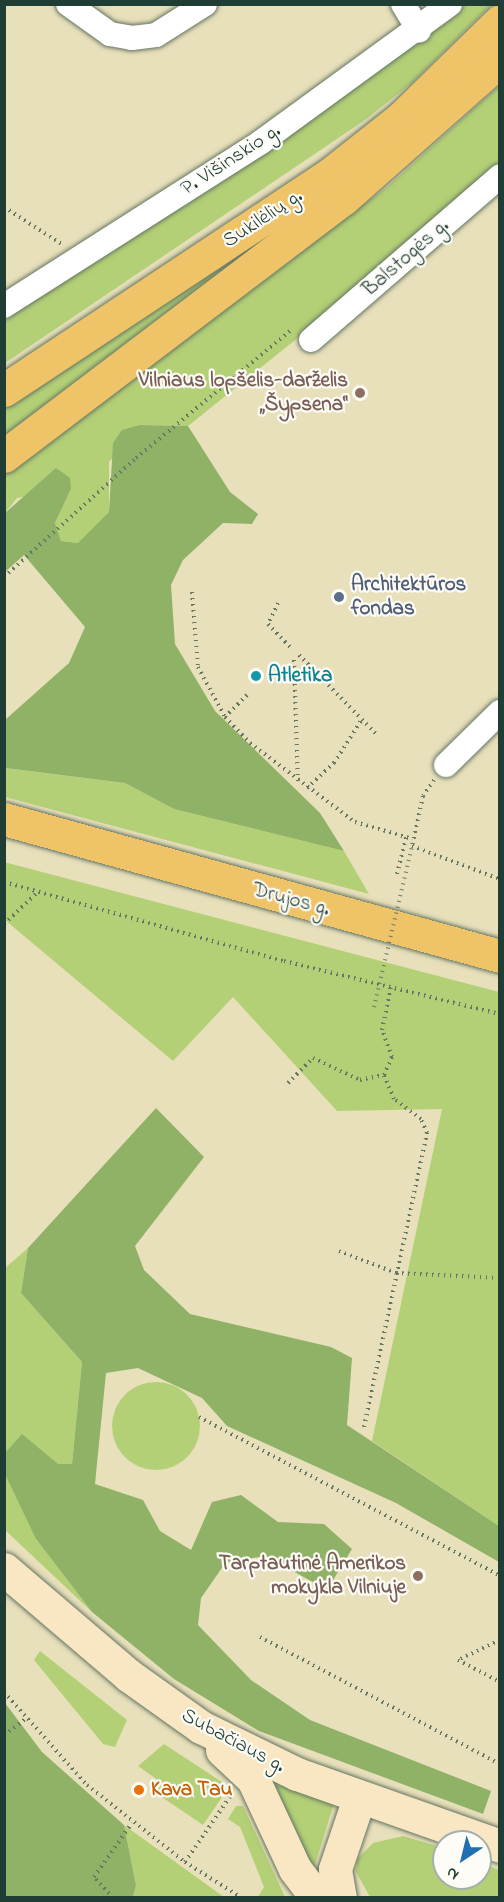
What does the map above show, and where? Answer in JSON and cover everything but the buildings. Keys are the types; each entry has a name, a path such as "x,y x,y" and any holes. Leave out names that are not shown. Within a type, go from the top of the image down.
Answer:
{"main road":[{"name":"Sukilėlių g.","path":"4,390 338,169 400,119 500,21"},
{"path":"4,456 343,199 500,60"},
{"name":"Drujos g.","path":"4,819 82,843 500,956"},
{"name":"Drujos g.","path":"4,831 82,843"},
{"name":"Subačiaus g.","path":"4,1569 128,1675 201,1727 359,1797 500,1846"},
{"path":"201,1727 254,1779 295,1869 316,1898"},
{"path":"340,1898 335,1869 359,1797"}],"street":[{"path":"68,4 110,34 132,38 156,34 205,4"},
{"path":"403,4 419,31"},
{"name":"P. Višinskio g.","path":"4,306 261,142 419,31 450,4"},
{"name":"Balstogės g.","path":"302,334 500,176"},
{"path":"446,765 500,712"}],"path":[{"path":"4,207 81,257"},
{"path":"4,578 135,458 302,334"},
{"path":"192,592 198,667 225,717 298,782 355,822 413,838"},
{"path":"278,603 268,624 290,647"},
{"path":"299,655 376,734"},
{"path":"294,660 298,782"},
{"path":"225,717 247,695"},
{"path":"307,788 334,763 362,719"},
{"path":"374,1007 423,796 446,765"},
{"path":"397,874 406,837"},
{"path":"412,846 500,879"},
{"path":"4,882 391,987 500,1014"},
{"path":"4,924 38,892"},
{"path":"364,1426 427,1133 421,1119 394,1099 384,1075 392,1057 382,1030 391,987"},
{"path":"288,1083 313,1058 360,1080 384,1075"},
{"path":"339,1251 396,1273 500,1278"},
{"path":"199,1417 500,1576"},
{"path":"260,1636 498,1763 500,1755"},
{"path":"500,1640 458,1660 500,1682"},
{"path":"4,1692 87,1785 132,1823 185,1862 243,1898"},
{"path":"4,1735 26,1718"},
{"path":"185,1862 238,1784"},
{"path":"112,1898 94,1877 132,1823"}],"green space":[{"path":"457,5 491,5 413,82 365,120 5,363 5,317"},
{"path":"499,86 499,167 411,247 188,426 140,425 109,462 109,512 94,531 78,543 61,541 55,523 71,489 17,498 5,513 4,471 387,187"},
{"path":"429,114 5,439 5,407"},
{"path":"140,425 188,426 230,492 258,514 252,524 223,523 183,560 171,585 175,644 215,711 320,813 344,851 174,809 125,783 5,768 5,720 69,663 85,627 24,555 5,572 5,513 56,468 70,478 71,489 55,523 61,541 78,543 109,512 113,443 122,430"},
{"path":"4,768 125,783 174,809 344,851 369,894 5,797"},
{"path":"4,862 499,992 499,1526 372,1441 442,1109 337,1111 233,997 173,1061 5,920"},
{"path":"156,1108 204,1157 135,1246 144,1270 190,1314 331,1347 352,1358 347,1425 499,1526 499,1562 396,1503 227,1426 202,1398 138,1368 106,1373 95,1484 143,1500 160,1531 191,1550 212,1502 241,1495 278,1522 324,1524 352,1549 327,1590 266,1556 226,1562 201,1598 198,1625 251,1680 310,1720 491,1791 483,1814 259,1731 174,1679 92,1612 36,1539 6,1476 6,1452 22,1434 58,1464 72,1464 82,1362 21,1293 28,1248"},
{"path":"28,1248 21,1293 82,1362 72,1464 58,1464 36,1539 92,1612 5,1530 4,1269"},
{"path":"156,1382 173,1385 187,1395 197,1409 200,1426 197,1443 187,1457 173,1467 156,1470 139,1467 125,1457 115,1443 112,1426 115,1409 125,1395 139,1385"},
{"path":"40,1651 127,1720 115,1747 103,1744 34,1660"},
{"path":"5,1703 42,1752 124,1825 136,1885 133,1897 5,1897"},
{"path":"164,1744 225,1784 225,1793 203,1825 156,1793 162,1783 138,1766"},
{"path":"286,1784 334,1803 314,1868 316,1882 271,1787"},
{"path":"236,1806 243,1806 285,1897 258,1897 264,1887 240,1827 228,1819"},
{"path":"124,1825 224,1897 133,1897 136,1885"},
{"path":"403,1836 432,1844 432,1890 492,1890 492,1867 499,1870 499,1897 370,1897 356,1872 357,1859 373,1843"}],"place":[{"name":"Vilniaus lopšelis-darželis „Šypsena“","path":"360,393"},
{"name":"Architektūros fondas","path":"339,597"},
{"name":"Atletika","path":"256,676"},
{"name":"Tarptautinė Amerikos mokykla Vilniuje","path":"418,1576"},
{"name":"Kava Tau","path":"139,1790"}]}
